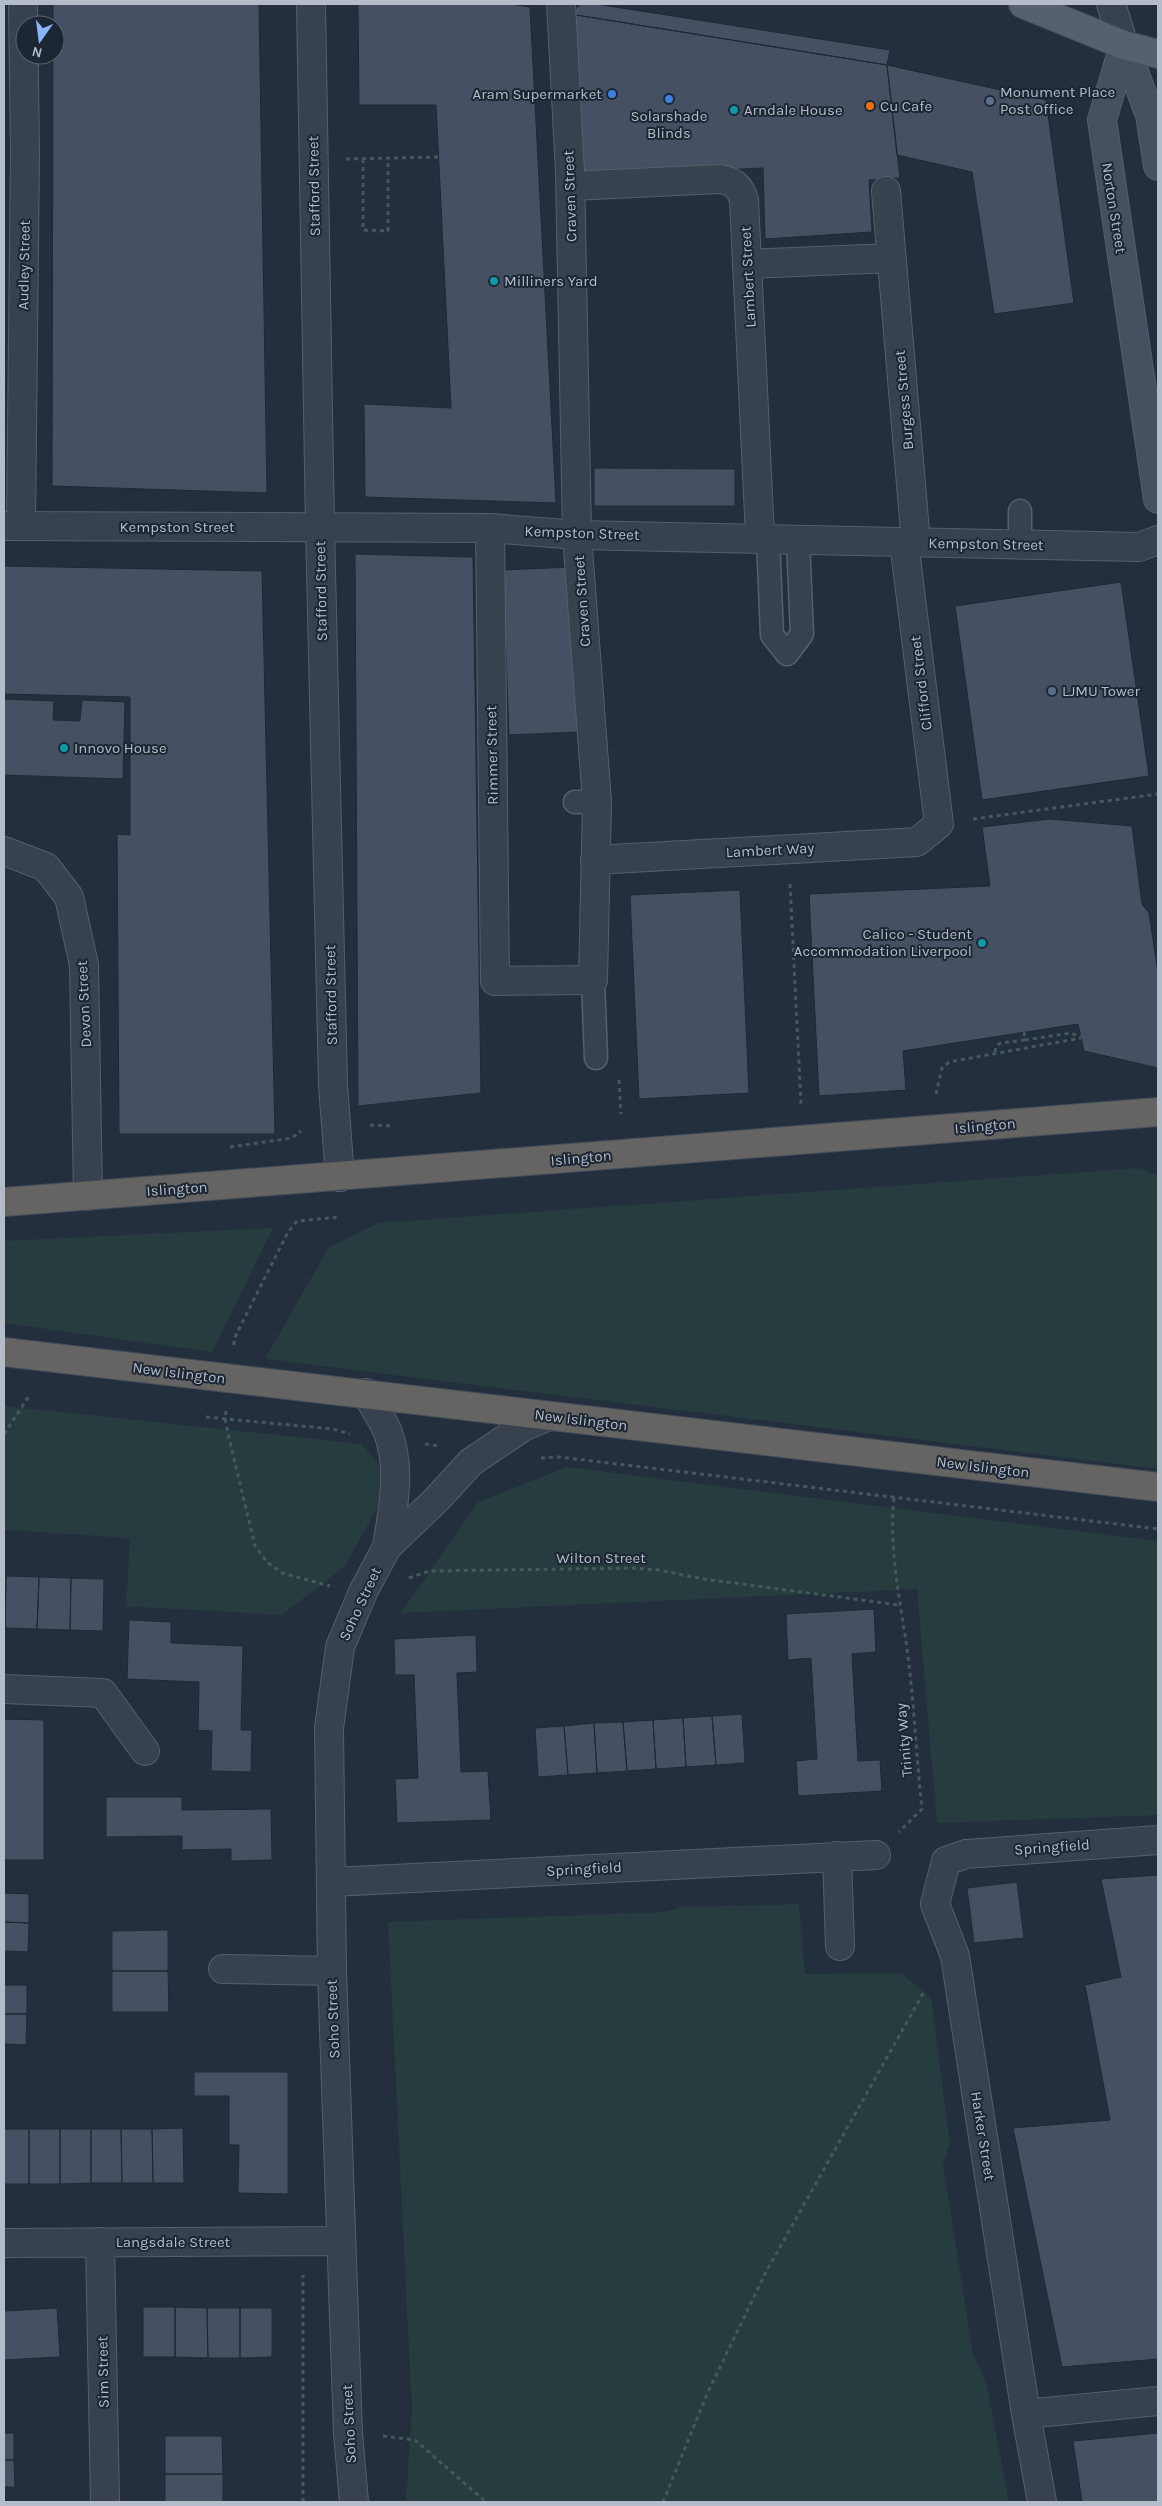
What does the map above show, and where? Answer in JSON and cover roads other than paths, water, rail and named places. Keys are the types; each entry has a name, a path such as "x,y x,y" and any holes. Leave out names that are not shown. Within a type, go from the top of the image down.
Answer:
{"highway":[{"name":"Islington","path":"4,1202 1158,1112"},
{"name":"New Islington","path":"4,1352 1158,1487"}],"main road":[{"path":"1023,4 1124,45 1158,54"},
{"path":"1124,45 1150,116 1158,166"},
{"name":"Norton Street","path":"1124,45 1102,120 1102,126 1158,499"}],"street":[{"name":"Audley Street","path":"12,526 15,154 23,4"},
{"name":"Stafford Street","path":"311,4 320,527 333,1085 340,1177"},
{"name":"Craven Street","path":"561,4 571,179 577,535 586,802 595,860 593,980"},
{"path":"1111,4 1124,45"},
{"name":"Lambert Street","path":"571,179 728,180 736,184 744,200 764,538"},
{"name":"Burgess Street","path":"886,191 910,543"},
{"path":"747,264 891,258"},
{"name":"Kempston Street","path":"12,526 490,528 577,535 1139,547 1158,540"},
{"name":"Rimmer Street","path":"490,528 495,981 593,980"},
{"name":"Clifford Street","path":"910,543 938,824"},
{"name":"Lambert Way","path":"595,860 917,842 938,824"},
{"name":"Devon Street","path":"4,851 46,867 69,897 84,965 88,1196"},
{"name":"Soho Street","path":"366,1393 386,1429 394,1456 395,1491 387,1547"},
{"name":"Soho Street","path":"354,2502 348,2433 332,1971 329,1728 340,1647 363,1592 387,1547 437,1499 471,1462 523,1427 549,1416"},
{"path":"4,1688 103,1693 145,1751"},
{"name":"Springfield","path":"946,1861 966,1854 1000,1850 1158,1840"},
{"name":"Springfield","path":"332,1882 876,1855"},
{"path":"837,1856 840,1946"},
{"name":"Harker Street","path":"946,1861 935,1904 955,1956 1026,2414 1042,2502"},
{"path":"223,1969 332,1971"},
{"name":"Langsdale Street","path":"4,2243 341,2241"},
{"name":"Sim Street","path":"100,2242 105,2502"},
{"path":"1026,2414 1158,2401"}],"lane":[{"path":"1020,511 1020,545"},
{"path":"764,538 772,635 787,654 802,634 798,540"},
{"path":"593,980 596,1058"}],"place":[{"name":"Aram Supermarket","path":"612,94"},
{"name":"Solarshade Blinds","path":"669,99"},
{"name":"Monument Place Post Office","path":"990,101"},
{"name":"Cu Cafe","path":"870,106"},
{"name":"Arndale House","path":"734,110"},
{"name":"Milliners Yard","path":"494,281"},
{"name":"LJMU Tower","path":"1052,691"},
{"name":"Innovo House","path":"64,748"},
{"name":"Calico - Student Accommodation Liverpool","path":"982,943"}]}
